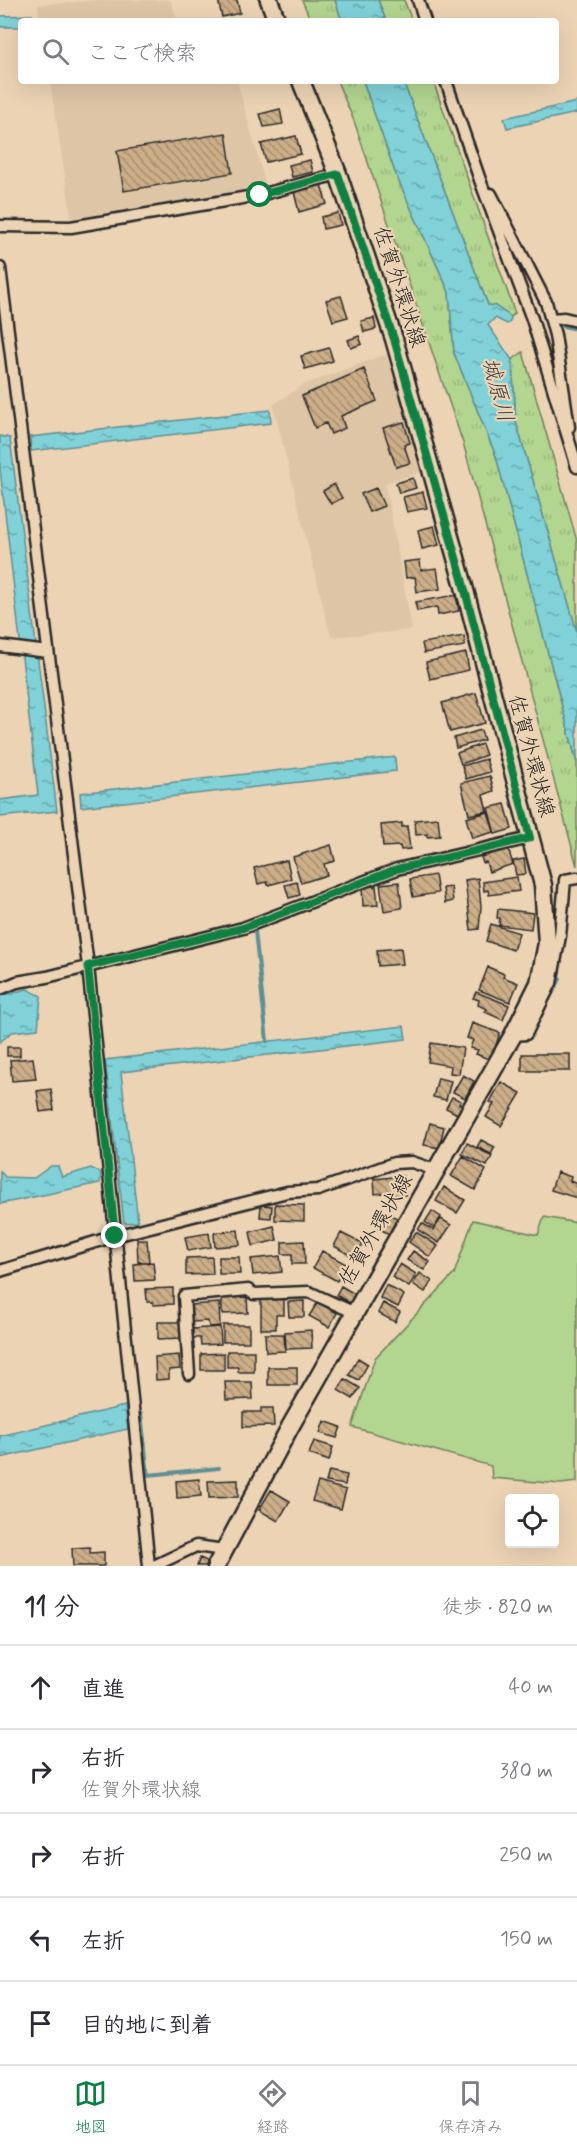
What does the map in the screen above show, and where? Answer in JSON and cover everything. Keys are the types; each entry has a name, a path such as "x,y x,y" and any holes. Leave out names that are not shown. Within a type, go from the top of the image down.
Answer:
{"main road":[{"path":"269,0 276,18"},
{"name":"佐賀外環状線","path":"216,1566 355,1313 513,1035 539,983 547,943 543,885 462,579 394,339 338,174 302,84"}],"street":[{"path":"418,0 424,18"},
{"path":"447,84 532,319 577,466"},
{"path":"0,225 70,227 260,195 338,174"},
{"path":"480,180 488,189 546,302 555,334 569,418 568,439"},
{"path":"0,268 88,966 149,1566"},
{"path":"551,319 564,318 577,321"},
{"path":"0,646 48,652"},
{"path":"0,989 17,982 47,977 243,928 397,869 530,838"},
{"path":"513,1035 526,1034 551,982 560,936 565,880 577,878"},
{"path":"0,1271 115,1236 287,1192 318,1190 394,1163 412,1162 435,1170"},
{"path":"189,1374 184,1296 248,1290 254,1294 309,1292 355,1313"},
{"path":"154,1566 196,1546 224,1550"}],"shaded area":[{"path":"99,0 170,0 177,18 40,18 38,5"},
{"path":"50,84 238,84 266,186 72,221"},
{"path":"386,354 424,471 385,483 412,630 331,637 273,405 303,385"}],"green space":[{"path":"302,0 335,0 341,18 310,18"},
{"path":"378,0 404,0 411,18 385,18"},
{"path":"338,84 364,84 396,175 449,292 454,353 496,456 577,763 577,866 464,446 354,121"},
{"path":"404,84 434,84 515,313 511,317 495,306 488,305"},
{"path":"523,352 577,541 577,632 516,422 512,360"},
{"path":"544,1217 577,1223 577,1482 560,1484 492,1478 491,1466 352,1427 375,1358 454,1274 473,1220 538,1235"}],"water":[{"path":"335,0 378,0 385,18 341,18"},
{"path":"32,15 32,18 18,18 18,27 0,27 0,16"},
{"name":"城原川","path":"364,84 404,84 488,305 495,306 511,317 507,324 495,318 488,325 512,360 516,422 577,632 577,763 496,456 454,353 449,292 396,175"},
{"path":"577,102 577,113 507,128 504,118"},
{"path":"270,410 271,423 31,451 30,437"},
{"path":"0,436 10,438 57,811 0,817 0,800 38,795 0,469"},
{"path":"395,757 396,771 81,807 80,793"},
{"path":"27,989 41,996 38,1029 12,1032 0,1042 0,996"},
{"path":"404,1026 406,1039 121,1072 138,1222 124,1223 105,1060"},
{"path":"51,1166 58,1166 62,1177 91,1168 101,1173 100,1183 0,1204 0,1171 5,1177 34,1178"},
{"path":"125,1406 128,1429 0,1458 0,1436"}],"building":[{"path":"218,0 237,0 240,13 222,17"},
{"path":"280,109 283,124 264,127 260,114"},
{"path":"226,133 232,173 124,191 117,151"},
{"path":"296,136 301,154 266,162 261,144"},
{"path":"310,160 313,172 292,177 289,165"},
{"path":"321,185 327,204 299,212 294,192"},
{"path":"338,213 341,225 323,229 321,217"},
{"path":"341,296 348,317 333,321 326,300"},
{"path":"374,318 376,329 364,332 361,321"},
{"path":"359,336 362,344 351,348 348,340"},
{"path":"329,348 333,361 305,369 301,356"},
{"path":"364,369 377,401 341,416 345,428 331,434 326,423 315,428 302,396"},
{"path":"404,422 410,443 404,445 410,463 396,467 383,428"},
{"path":"413,478 416,488 399,493 396,483"},
{"path":"334,484 342,498 331,504 323,491"},
{"path":"376,488 384,506 369,512 361,494"},
{"path":"423,492 427,508 407,512 403,497"},
{"path":"434,526 439,545 422,549 418,530"},
{"path":"420,560 421,570 437,568 440,589 417,592 415,577 406,578 404,562"},
{"path":"456,595 459,611 438,615 437,607 417,611 415,602"},
{"path":"464,636 465,646 424,653 422,643"},
{"path":"466,653 469,670 430,679 426,662"},
{"path":"476,693 485,723 450,732 442,703"},
{"path":"481,730 484,740 456,748 454,738"},
{"path":"482,744 486,755 461,764 457,753"},
{"path":"486,759 490,772 466,779 462,766"},
{"path":"490,776 494,791 483,795 487,811 469,815 461,783"},
{"path":"505,804 512,829 495,834 488,808"},
{"path":"488,812 494,832 472,838 466,818"},
{"path":"438,818 440,836 416,835 415,820"},
{"path":"402,823 402,827 407,826 410,849 401,850 400,846 383,847 381,825"},
{"path":"331,845 335,861 324,864 327,875 301,883 293,857"},
{"path":"508,849 513,864 489,872 486,862 483,863 481,857"},
{"path":"524,859 526,874 516,875 513,861"},
{"path":"287,860 291,879 268,885 267,882 258,884 254,868"},
{"path":"435,875 438,893 413,897 410,879"},
{"path":"517,877 519,891 489,895 488,890 484,891 483,882"},
{"path":"478,878 481,906 479,929 471,930 465,880"},
{"path":"297,882 300,895 289,898 285,885"},
{"path":"399,882 402,908 384,911 380,884"},
{"path":"376,886 378,905 363,906 362,887"},
{"path":"451,887 453,901 445,903 443,888"},
{"path":"498,909 533,913 531,929 499,925"},
{"path":"491,924 519,933 513,950 486,941"},
{"path":"401,948 403,964 378,966 377,950"},
{"path":"488,967 518,983 510,1002 479,990"},
{"path":"476,992 509,1005 503,1020 485,1012 487,1009 478,1005 479,1000 473,998"},
{"path":"472,1023 500,1033 491,1060 476,1054 478,1050 470,1048 473,1040 467,1038"},
{"path":"431,1043 463,1048 459,1074 450,1073 451,1066 428,1062"},
{"path":"7,1047 20,1047 20,1056 7,1056"},
{"path":"522,1054 570,1054 570,1071 522,1071"},
{"path":"33,1058 36,1079 12,1081 10,1060"},
{"path":"463,1075 474,1081 465,1098 453,1092"},
{"path":"438,1078 451,1081 446,1100 433,1097"},
{"path":"501,1082 521,1093 501,1126 486,1117 494,1104 490,1102"},
{"path":"51,1089 54,1110 40,1112 37,1091"},
{"path":"452,1097 461,1101 459,1104 464,1106 459,1115 446,1108"},
{"path":"430,1123 444,1127 439,1148 424,1145"},
{"path":"481,1140 495,1147 491,1154 477,1147"},
{"path":"467,1143 492,1156 487,1166 462,1154"},
{"path":"463,1156 486,1170 475,1190 451,1176"},
{"path":"557,1172 571,1177 570,1181 577,1184 577,1198 551,1190"},
{"path":"403,1176 405,1195 391,1196 391,1192 375,1194 374,1179"},
{"path":"444,1187 465,1200 457,1213 436,1201"},
{"path":"275,1204 304,1205 304,1221 275,1220"},
{"path":"261,1205 272,1206 271,1218 260,1217"},
{"path":"432,1211 441,1217 434,1228 425,1222"},
{"path":"386,1213 397,1218 389,1234 378,1228"},
{"path":"441,1219 451,1225 439,1243 418,1230 422,1223 433,1230"},
{"path":"274,1226 277,1240 253,1246 250,1232"},
{"path":"238,1230 240,1245 215,1247 214,1233"},
{"path":"416,1232 438,1246 430,1257 409,1242"},
{"path":"209,1233 211,1247 188,1251 185,1237"},
{"path":"341,1233 363,1244 355,1258 334,1246"},
{"path":"137,1240 147,1240 149,1262 138,1262"},
{"path":"304,1241 305,1264 292,1264 292,1254 282,1254 282,1242"},
{"path":"322,1251 346,1264 337,1281 313,1268"},
{"path":"413,1251 430,1262 424,1270 407,1260"},
{"path":"280,1256 282,1272 253,1275 251,1259"},
{"path":"212,1257 213,1274 186,1275 186,1258"},
{"path":"219,1257 239,1257 240,1274 219,1274"},
{"path":"153,1262 155,1280 135,1281 134,1264"},
{"path":"400,1264 416,1274 409,1287 392,1277"},
{"path":"420,1273 432,1281 425,1292 413,1284"},
{"path":"386,1285 404,1295 398,1307 380,1298"},
{"path":"341,1286 355,1294 350,1303 336,1295"},
{"path":"173,1288 173,1304 153,1305 153,1302 147,1302 146,1289"},
{"path":"222,1297 247,1297 248,1313 222,1314"},
{"path":"261,1298 284,1299 284,1315 276,1315 276,1329 261,1329"},
{"path":"304,1301 304,1317 289,1317 288,1302"},
{"path":"318,1302 337,1313 329,1327 309,1316"},
{"path":"219,1303 220,1326 209,1327 208,1321 192,1322 191,1305"},
{"path":"383,1303 400,1312 395,1322 378,1313"},
{"path":"158,1322 181,1322 181,1338 158,1339"},
{"path":"223,1325 249,1325 249,1342 223,1342"},
{"path":"220,1327 221,1344 201,1345 200,1338 192,1338 192,1329"},
{"path":"311,1330 312,1348 286,1349 285,1332"},
{"path":"265,1334 284,1334 285,1351 266,1352"},
{"path":"227,1351 254,1351 254,1372 238,1372 238,1367 227,1367"},
{"path":"224,1353 224,1370 201,1370 201,1354"},
{"path":"179,1355 180,1369 169,1370 169,1379 156,1380 155,1357"},
{"path":"358,1358 368,1364 359,1380 349,1375"},
{"path":"268,1367 297,1367 297,1385 268,1385"},
{"path":"345,1379 360,1388 353,1399 338,1390"},
{"path":"225,1382 252,1382 253,1399 226,1400"},
{"path":"261,1408 273,1408 274,1426 243,1427 243,1412 261,1412"},
{"path":"324,1421 341,1427 337,1438 320,1433"},
{"path":"314,1441 333,1447 329,1461 309,1454"},
{"path":"329,1471 347,1475 345,1485 326,1482"},
{"path":"199,1479 201,1496 177,1498 176,1481"},
{"path":"238,1480 238,1497 209,1498 208,1481"},
{"path":"318,1482 346,1490 341,1509 312,1501"},
{"path":"271,1490 290,1501 278,1521 259,1510"},
{"path":"90,1547 90,1553 104,1552 104,1566 73,1566 72,1548"},
{"path":"200,1558 209,1562 207,1566 197,1566"}],"waterway":[{"path":"558,325 577,329"},
{"path":"255,931 267,1041"},
{"path":"549,999 560,979"},
{"path":"141,1414 148,1475 219,1468"}],"route":[{"path":"115,1236 88,966 243,928 397,869 530,838 462,579 394,339 338,174 260,195"}]}
